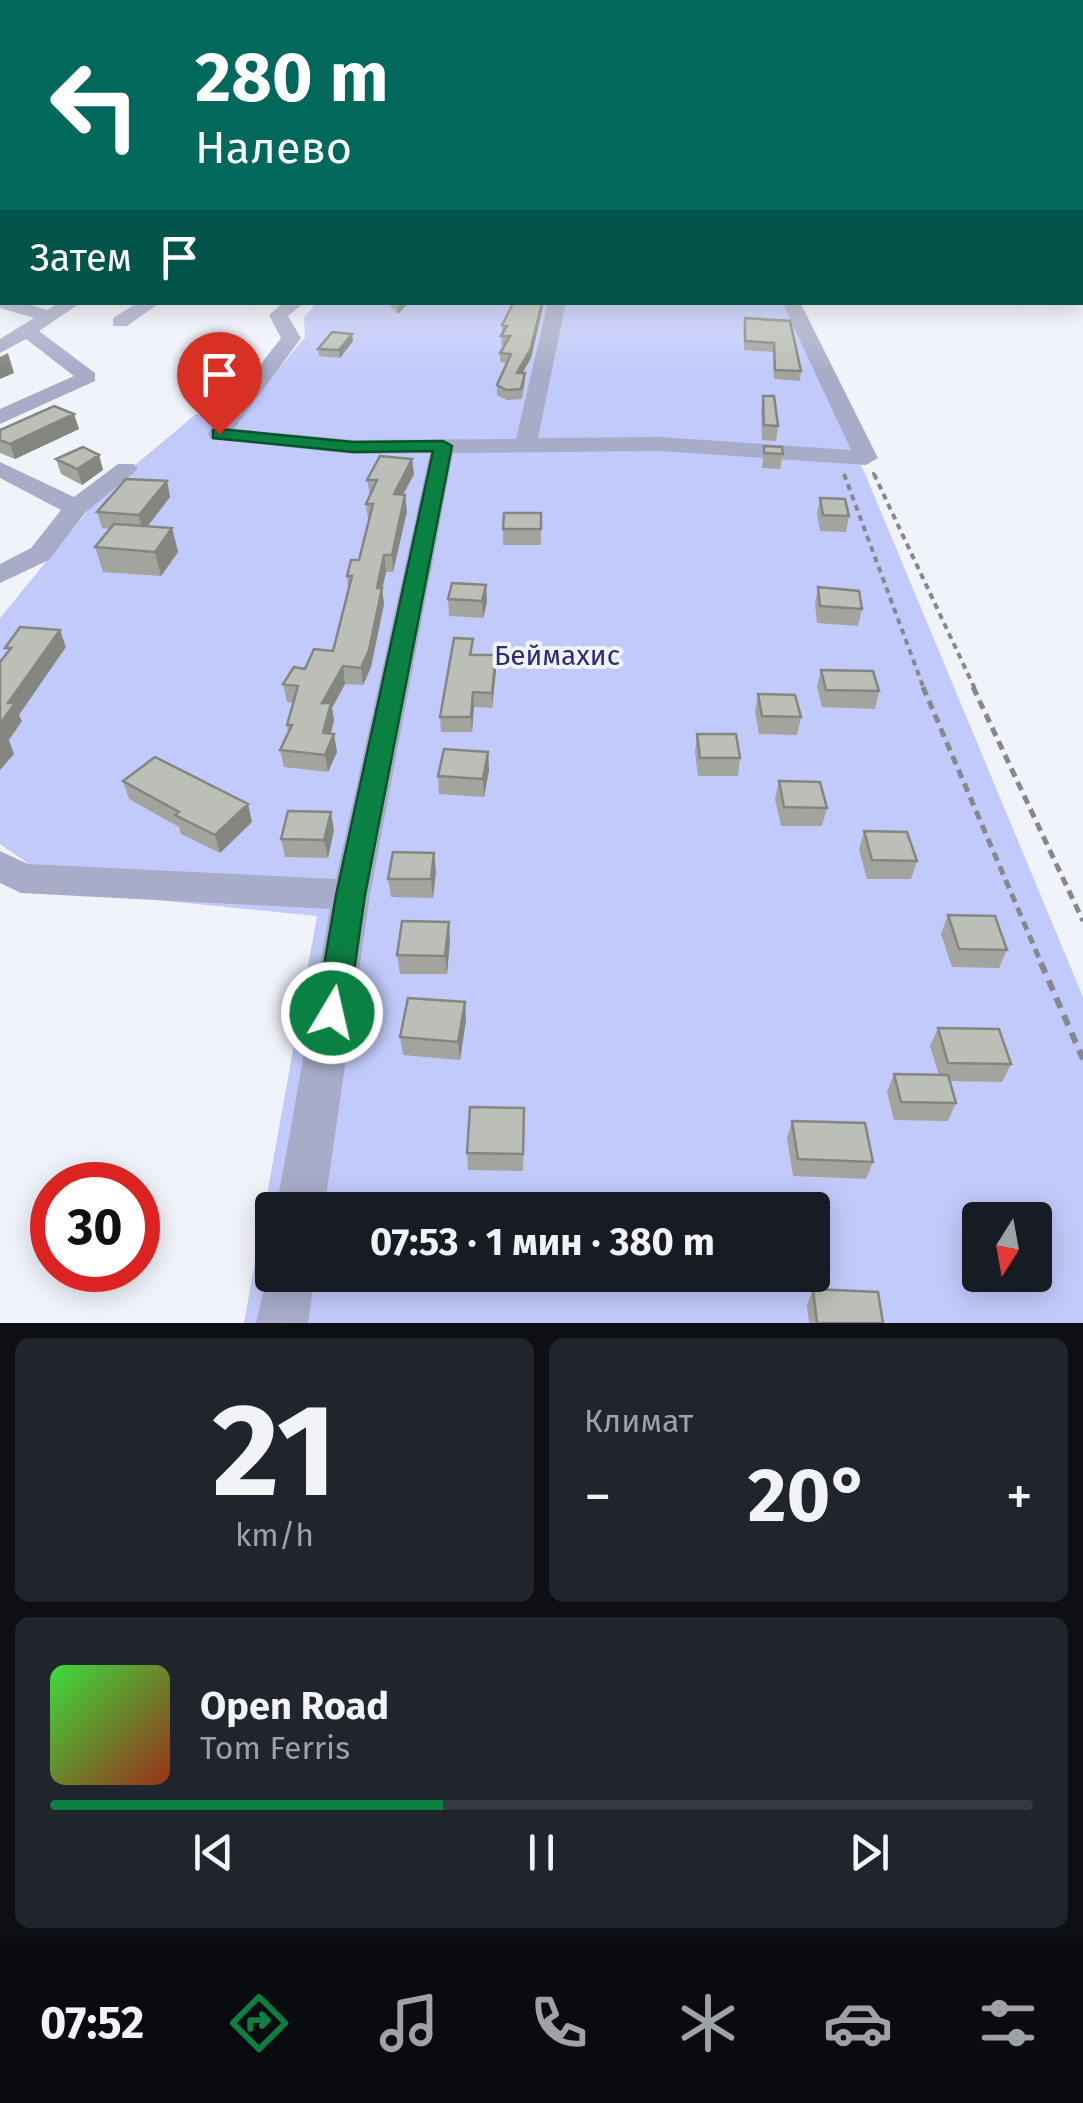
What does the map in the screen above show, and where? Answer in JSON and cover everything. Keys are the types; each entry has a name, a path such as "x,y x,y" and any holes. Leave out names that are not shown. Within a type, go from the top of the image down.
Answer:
{"street":[{"path":"10,305 49,317"},
{"path":"0,347 68,305"},
{"path":"120,322 147,305"},
{"path":"526,444 556,305"},
{"path":"287,309 291,338 219,434 353,447 660,444 866,458 792,305"},
{"path":"0,417 88,377 27,331"},
{"path":"303,1192 351,895 443,446"},
{"path":"0,469 76,508"},
{"path":"0,575 40,554 76,508 126,469"},
{"path":"0,865 21,878 351,895"},
{"path":"282,1323 287,1292"}],"path":[{"path":"837,456 932,710 1083,1059"},
{"path":"866,458 1083,922"}],"green space":[{"name":"Беймахис","path":"315,305 784,305 866,476 1083,997 1083,1323 244,1323 255,1262 255,1292 830,1292 830,1192 267,1192 317,916 68,891 0,844 0,618 104,491 196,414 231,425 305,337 304,317"}],"building":[{"path":"512,305 541,305 531,348 517,373 525,373 521,389 507,390 497,385 511,354 500,353 510,336 501,336 507,326 502,325"},
{"path":"745,318 790,321 801,371 775,370 774,343 745,341"},
{"path":"332,332 352,334 339,350 318,349"},
{"path":"763,396 774,396 778,426 764,425"},
{"path":"54,406 74,414 10,444 0,440 0,430"},
{"path":"764,446 782,447 783,454 764,453"},
{"path":"83,447 99,455 77,469 56,459"},
{"path":"380,456 412,459 394,494 405,495 392,555 384,555 377,588 382,588 369,650 361,668 343,666 322,703 331,703 323,733 334,734 325,755 280,750 292,725 287,725 298,686 283,684 294,667 305,669 314,649 333,651 352,576 347,576 351,560 359,560 373,504 366,504 377,480 367,480"},
{"path":"126,479 167,481 139,515 97,512"},
{"path":"820,498 845,499 849,516 823,515"},
{"path":"504,513 541,513 541,529 503,529"},
{"path":"114,524 172,528 155,552 95,547"},
{"path":"452,583 486,585 482,601 448,599"},
{"path":"818,587 859,591 862,609 820,606"},
{"path":"20,627 60,630 8,703 15,703 0,724 0,662"},
{"path":"454,638 473,639 470,655 496,655 492,693 473,692 471,717 440,717"},
{"path":"821,670 873,671 879,691 826,690"},
{"path":"758,694 795,695 801,717 762,716"},
{"path":"697,734 736,734 740,758 700,758"},
{"path":"444,749 488,752 483,779 438,776"},
{"path":"155,757 248,804 215,835 175,815 179,812 123,781"},
{"path":"779,781 820,782 827,808 784,807"},
{"path":"288,811 331,812 324,840 281,839"},
{"path":"864,831 907,832 917,861 872,860"},
{"path":"393,852 434,853 431,879 388,879"},
{"path":"948,915 995,916 1007,950 959,949"},
{"path":"402,921 449,922 445,956 397,955"},
{"path":"408,998 465,1002 458,1042 400,1037"},
{"path":"938,1028 999,1029 1011,1064 948,1063"},
{"path":"894,1074 948,1075 956,1103 901,1102"},
{"path":"470,1107 524,1108 523,1154 467,1153"},
{"path":"792,1121 865,1123 873,1162 798,1159"},
{"path":"813,1292 878,1292 883,1323 817,1323"}],"route":[{"path":"219,434 353,447 443,446 351,895 332,1013"}]}
